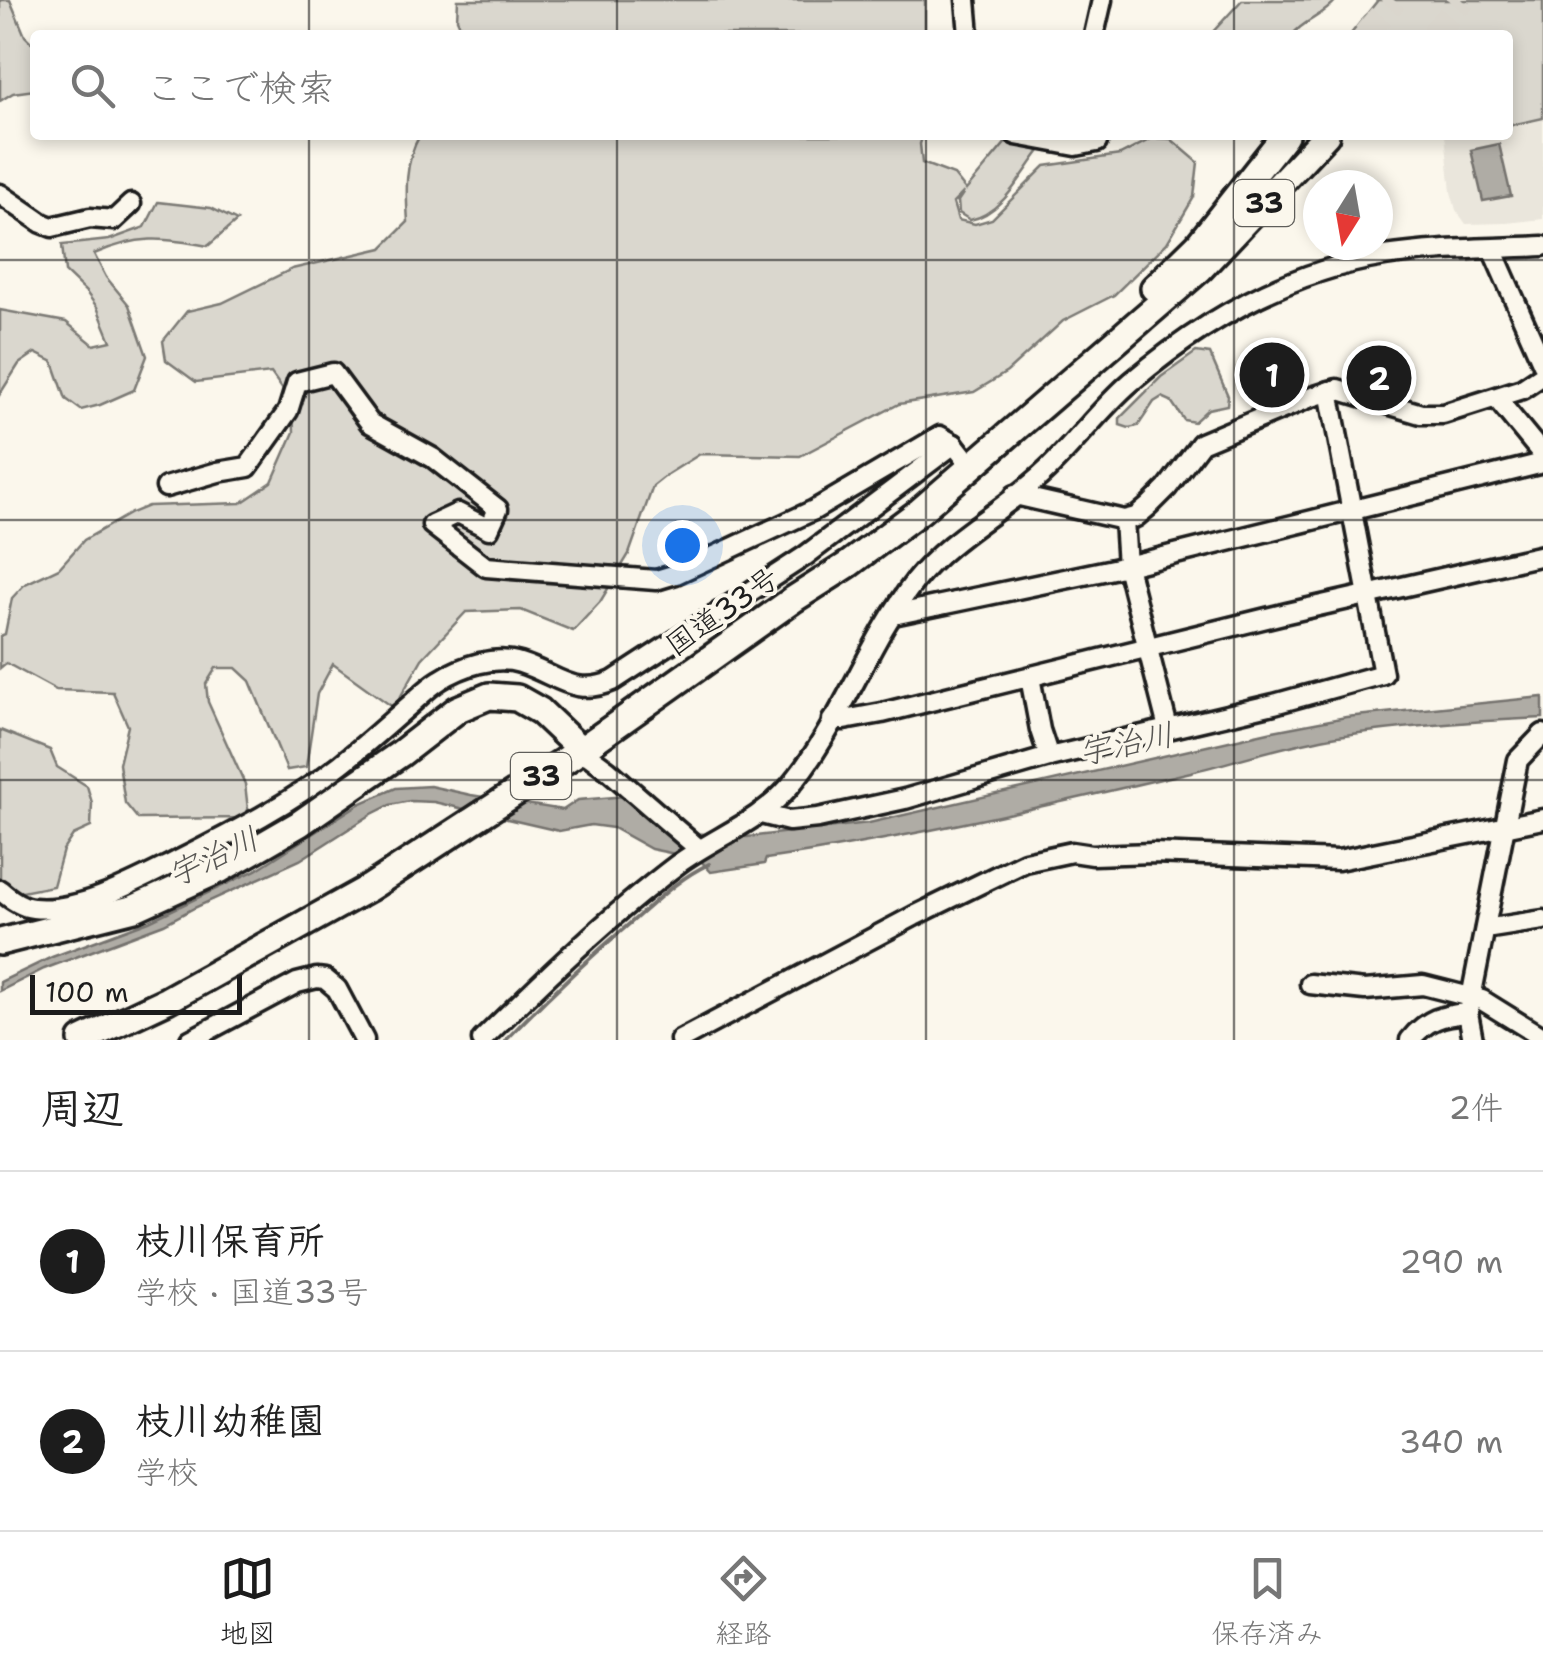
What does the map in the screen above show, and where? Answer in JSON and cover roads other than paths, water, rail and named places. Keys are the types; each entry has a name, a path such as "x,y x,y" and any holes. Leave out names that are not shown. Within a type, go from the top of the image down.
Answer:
{"highway":[{"name":"33","path":"972,467 1198,245 1281,140"},
{"name":"国道33号","path":"82,1040 166,1000 368,888 580,750 794,598 850,564 920,511 1200,269 1321,140"},
{"name":"33","path":"1200,269 1284,202 1341,140"},
{"path":"3,940 134,908 220,869 299,824 458,709 489,696 518,698 540,711 580,750"}],"street":[{"path":"966,0 969,30"},
{"path":"1095,30 1102,0"},
{"path":"1043,140 1076,146 1098,140"},
{"path":"0,194 52,227 90,218 114,220 130,204"},
{"path":"482,1040 546,974 654,882 699,849 761,814 790,787 912,584 936,556 1046,471 1128,385 1179,344 1210,323 1292,281 1370,260 1543,246"},
{"path":"1492,249 1543,364"},
{"path":"166,487 248,467 288,411 297,382 333,373 370,424 433,458 498,509 489,529 458,513 432,525 486,566 656,580 814,510 940,436 949,439 972,467"},
{"path":"1015,495 1124,520 1136,518 1167,488 1200,443 1328,391 1338,389 1421,414 1444,414 1522,390 1543,375"},
{"path":"761,814 789,821 818,818 905,799 1048,756 1274,704 1383,674 1328,391"},
{"path":"893,615 1127,566 1543,459 1534,430 1497,399"},
{"path":"0,890 28,908 52,908 84,901 137,881 268,815 340,765 438,681 458,670 506,660 582,689 599,688 805,556 954,444"},
{"path":"1124,520 1127,566 1168,728"},
{"path":"832,720 882,713 1366,594 1543,555"},
{"path":"1030,677 1048,756"},
{"path":"1473,1040 1470,1005 1518,760 1543,734"},
{"path":"580,750 699,849"},
{"path":"680,1040 914,916 1026,862 1072,852 1338,860 1543,820"},
{"path":"1486,929 1543,920"},
{"path":"190,1040 310,978 325,979 337,988 364,1040"},
{"path":"1310,984 1365,990 1424,985 1470,1005"},
{"path":"1410,1040 1441,1015 1482,1000 1543,1038"}],"waterway":[{"path":"506,1040 653,903 709,864"}],"tunnel":[{"path":"1369,30 1394,0"},
{"path":"1437,30 1463,0"}],"place":[{"name":"枝川保育所","path":"1272,375"},
{"name":"枝川幼稚園","path":"1379,378"}],"water label":[{"name":"宇治川","path":"1126,743"},
{"name":"宇治川","path":"213,856"}]}
